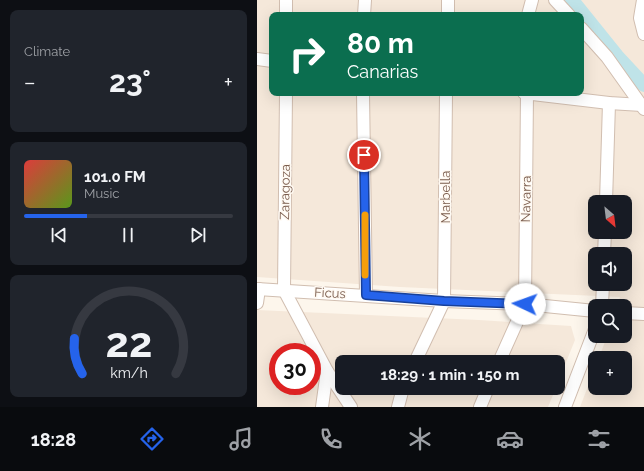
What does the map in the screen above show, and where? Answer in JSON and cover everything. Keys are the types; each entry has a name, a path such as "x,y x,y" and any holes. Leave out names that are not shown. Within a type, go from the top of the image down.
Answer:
{"street":[{"path":"286,0 286,12"},
{"path":"364,12 365,0"},
{"path":"448,0 448,12"},
{"path":"528,12 532,0"},
{"path":"555,0 566,12"},
{"path":"643,0 640,18 644,34"},
{"path":"584,31 607,57 643,107"},
{"path":"257,59 269,61"},
{"name":"Zaragoza","path":"284,290 286,96"},
{"path":"363,96 366,295"},
{"name":"Marbella","path":"444,301 446,96"},
{"name":"Navarra","path":"525,304 527,96"},
{"path":"549,96 643,107"},
{"path":"606,195 609,104"},
{"path":"257,304 258,289"},
{"name":"Ficus","path":"258,289 444,301 525,304 588,310"},
{"path":"284,290 327,371 351,407"},
{"path":"418,355 444,301"},
{"path":"502,355 525,304"},
{"path":"632,313 644,314"},
{"path":"565,407 590,343"},
{"path":"322,407 327,371"},
{"path":"398,407 401,395"},
{"path":"480,407 485,395"}],"shaded area":[{"path":"257,0 644,0 644,407 580,407 588,386 588,395 632,395 632,351 602,351 604,343 632,343 632,299 619,299 620,297 400,287 257,277"},
{"path":"257,310 479,320 571,326 575,340 565,365 565,355 335,355 335,395 553,395 548,407 257,407"}],"waterway":[{"path":"572,0 582,12"},
{"path":"584,15 617,56 644,85"}],"slow traffic":[{"path":"365,215 365,275"}],"route":[{"path":"364,155 366,295 444,301 525,304"}]}
